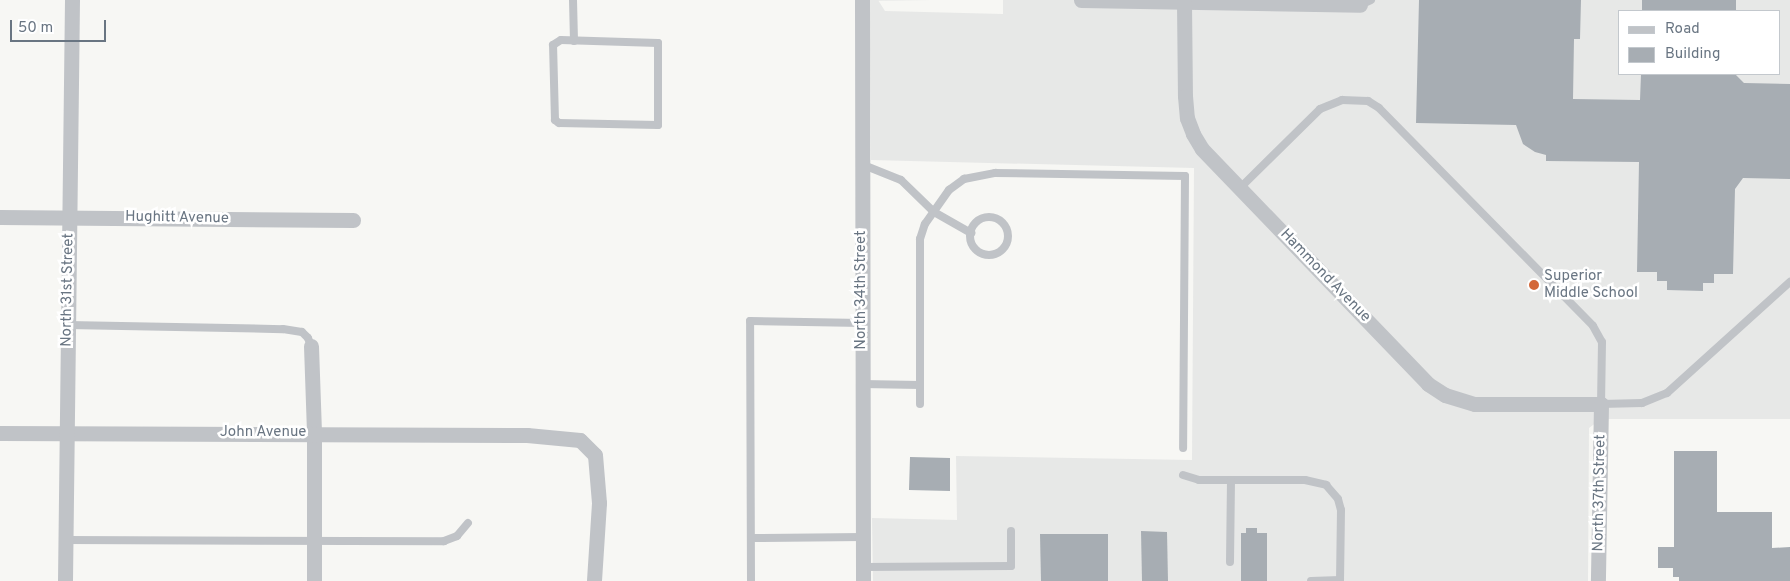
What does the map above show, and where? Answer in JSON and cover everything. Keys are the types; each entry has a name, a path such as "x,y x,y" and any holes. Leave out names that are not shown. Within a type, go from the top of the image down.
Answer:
{"street":[{"name":"North 31st Street","path":"65,581 72,0"},
{"name":"North 34th Street","path":"862,0 863,574"},
{"path":"1081,0 1365,2"},
{"name":"Hammond Avenue","path":"1184,1 1187,118 1193,134 1202,149 1428,384 1445,395 1475,404 1602,404"},
{"name":"Hughitt Avenue","path":"0,217 353,220"},
{"path":"311,346 314,433 314,581"},
{"name":"North 37th Street","path":"1598,581 1602,404"},
{"name":"John Avenue","path":"0,433 527,435 580,440 595,455 599,503 594,581"}],"lane":[{"path":"573,0 574,41"},
{"path":"561,40 574,41 658,43 658,125 559,123 555,120 553,45 561,40"},
{"path":"1240,188 1320,109 1342,100 1368,100 1393,122 1592,326 1602,342 1602,404 1642,403 1668,393 1790,282"},
{"path":"861,164 902,180 934,212 971,232"},
{"path":"920,404 920,240 925,224 949,190 964,179 982,174 1185,176 1183,448"},
{"path":"994,218 1004,225 1008,236 1007,242 1000,252 994,255 981,254 972,245 971,232 977,222 982,219 994,218"},
{"path":"751,581 750,321 862,323"},
{"path":"68,325 283,329 302,332 308,338 311,346"},
{"path":"862,384 920,385"},
{"path":"1183,475 1194,480 1305,480 1318,482 1333,491 1338,499 1341,510 1340,580 1311,581"},
{"path":"1230,562 1231,480"},
{"path":"66,540 444,541 458,536 468,523"},
{"path":"863,574 1011,566 1011,531"},
{"path":"751,538 863,537"}],"shaded area":[{"name":"Superior Middle School","path":"862,0 878,0 885,11 1003,14 1003,0 1790,0 1790,419 1601,419 1589,428 1588,581 873,581 872,518 957,520 956,456 1192,460 1194,168 871,160 870,54"}],"building":[{"path":"1419,0 1581,0 1580,39 1574,39 1573,99 1640,100 1641,75 1736,75 1744,83 1790,84 1790,179 1743,178 1735,189 1733,274 1714,274 1714,283 1703,283 1703,291 1667,290 1667,281 1657,281 1657,272 1637,272 1639,162 1546,161 1546,155 1535,152 1523,144 1516,125 1416,123"},
{"path":"1642,0 1736,0 1736,10 1642,10"},
{"path":"1674,451 1717,451 1717,512 1772,512 1772,548 1790,547 1790,581 1679,581 1679,577 1673,577 1673,568 1658,568 1658,547 1674,547"},
{"path":"910,457 950,458 950,491 909,490"},
{"path":"1246,528 1257,528 1257,533 1267,533 1267,581 1241,581 1241,533 1246,533"},
{"path":"1141,531 1167,532 1168,581 1142,581"},
{"path":"1040,534 1108,534 1108,581 1041,581"}],"place":[{"name":"Superior Middle School","path":"1534,285"}]}
